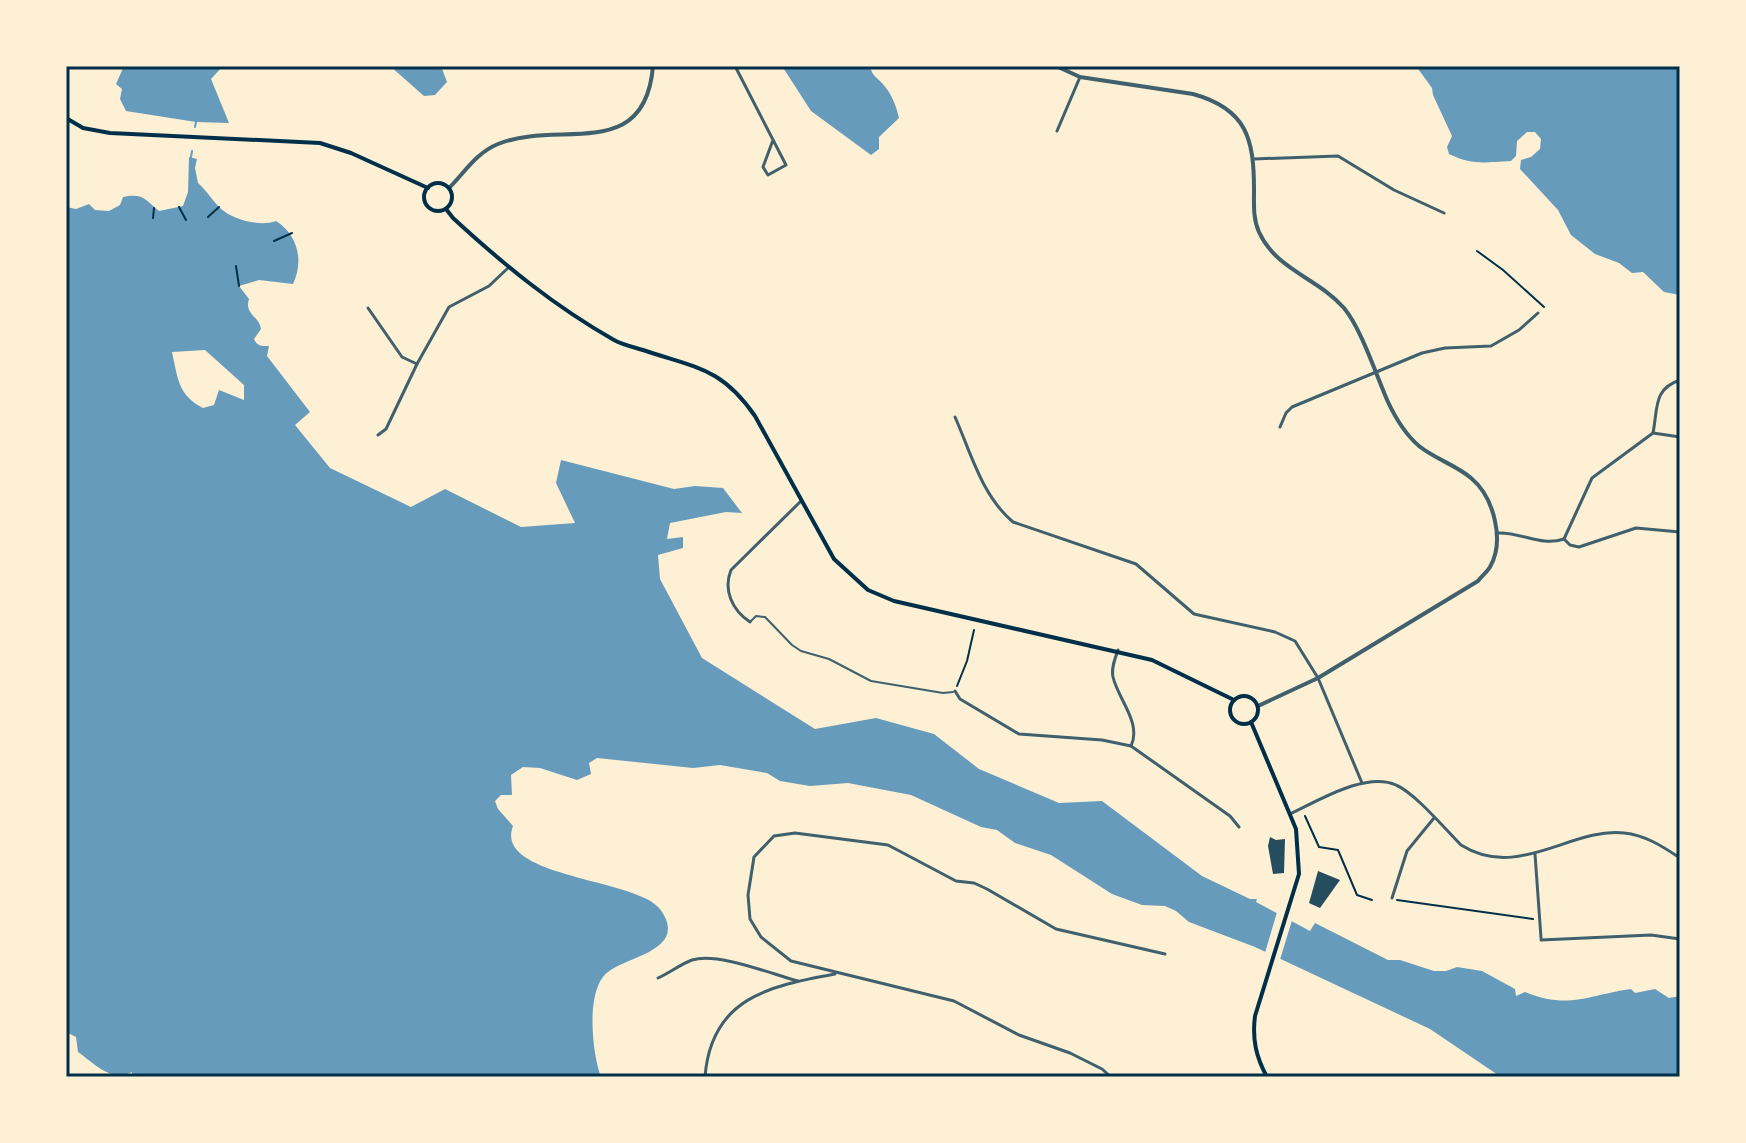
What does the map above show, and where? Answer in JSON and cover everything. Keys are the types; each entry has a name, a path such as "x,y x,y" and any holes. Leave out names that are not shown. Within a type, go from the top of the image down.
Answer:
{"main road":[{"path":"66,118 83,128 110,133 320,143 351,153 428,188"},
{"path":"438,183 449,188 452,201 446,209 438,211 429,208 424,196 428,188 438,183"},
{"path":"446,209 508,268 561,307 618,342 705,369 724,380 742,397 755,416 834,559 868,590 894,601 1152,660 1234,700 1246,696 1253,699 1258,706 1256,717 1243,724 1233,718 1230,711 1234,700"},
{"path":"1251,722 1297,835 1299,874 1255,1016 1255,1051 1267,1077"}],"street":[{"path":"449,188 471,162 495,145 523,136 599,133 620,127 642,108 652,83 653,66"},
{"path":"735,66 786,165 768,175 763,167 773,140"},
{"path":"1056,66 1080,77 1163,88 1211,99 1238,118 1246,130 1254,159 1254,214 1257,229 1266,246 1276,259 1343,307 1397,421 1420,446 1468,475 1483,490 1492,512 1496,544 1490,567 1478,581 1318,678 1258,706"},
{"path":"1057,131 1080,77"},
{"path":"1254,159 1338,156 1394,190 1444,213"},
{"path":"378,435 386,429 449,307 489,286 508,268"},
{"path":"368,308 402,357 417,364"},
{"path":"1280,427 1292,407 1422,353 1445,348 1491,346 1519,330 1538,313"},
{"path":"1496,534 1512,533 1550,543 1564,539 1592,478 1653,433 1661,390 1680,380"},
{"path":"955,417 989,495 1000,511 1013,522 1136,564 1194,614 1286,635 1303,651 1318,678 1362,783"},
{"path":"1653,433 1680,437"},
{"path":"750,622 742,616 731,597 728,579 731,570 801,501"},
{"path":"1564,539 1570,545 1579,547 1636,528 1680,532"},
{"path":"1118,650 1113,678 1134,730 1131,746"},
{"path":"955,691 960,699 1019,734 1102,740 1131,746 1230,816 1239,827"},
{"path":"1290,814 1362,783 1381,780 1400,786 1472,852 1496,856 1535,854 1597,834 1620,832 1645,837 1680,858"},
{"path":"1392,898 1407,851 1434,818"},
{"path":"1111,1077 1070,1053 1019,1035 954,1001 791,961 761,937 750,919 748,895 754,857 774,836 795,833 888,845 956,881 974,883 987,889 1056,929 1165,954"},
{"path":"1535,854 1541,939 1651,935 1680,939"},
{"path":"658,978 692,960 705,958 798,981"},
{"path":"705,1077 706,1058 717,1032 735,1008 757,994 798,981 839,973"}],"lane":[{"path":"750,622 756,616 765,617 801,651 829,659 882,685 943,693 955,691"}],"path":[{"path":"179,207 186,220"},
{"path":"208,217 219,207"},
{"path":"153,218 154,208"},
{"path":"274,241 292,233"},
{"path":"1477,251 1544,307"},
{"path":"236,266 239,286"},
{"path":"955,691 967,661 974,630"},
{"path":"1305,816 1319,847 1338,850 1357,895 1372,900"},
{"path":"1392,898 1403,903 1538,920"}],"water":[{"path":"124,66 223,66 211,79 229,123 196,122 126,111 120,99 122,89 116,84"},
{"path":"390,66 441,66 447,82 435,95 424,96"},
{"path":"782,66 870,66 890,94 899,118 879,137 879,149 871,155 811,111"},
{"path":"1416,66 1680,66 1680,295 1664,292 1643,272 1632,273 1619,263 1595,254 1571,235 1558,210 1520,169 1521,160 1531,157 1540,149 1541,139 1535,132 1527,132 1517,141 1516,156 1511,161 1473,162 1449,154 1447,147 1452,136 1432,88"},
{"path":"189,157 197,159 198,183 220,208 247,221 276,221 294,241 298,266 293,284 259,280 239,286 249,299 248,308 261,329 255,341 269,346 267,356 310,412 295,425 330,468 411,507 445,489 521,527 575,523 556,483 561,460 674,489 695,486 723,488 742,513 726,512 670,523 667,539 683,537 683,548 658,555 660,579 702,658 815,729 876,718 934,734 979,769 1059,803 1102,801 1202,876 1250,899 1257,899 1256,902 1310,931 1315,923 1388,960 1400,960 1434,971 1457,967 1482,971 1515,989 1516,996 1525,992 1567,1001 1631,989 1635,993 1655,989 1669,998 1680,996 1680,1077 1501,1077 1430,1029 1255,947 1189,922 1165,906 1142,905 1112,894 1051,855 1015,843 997,830 981,827 911,795 848,783 810,786 780,781 767,773 720,765 693,768 597,758 589,763 591,774 577,780 540,768 523,767 511,775 512,795 501,795 495,801 513,826 513,843 524,857 545,867 646,899 660,909 667,923 667,934 662,943 617,966 601,980 592,1022 601,1077 132,1077 132,1072 118,1075 104,1071 78,1052 76,1037 66,1032 66,207 76,209 89,204 95,210 109,211 120,205 123,197 136,196 144,198 159,211 183,206 188,192","holes":["205,350 244,385 244,400 219,390 214,405 203,408 184,392 172,352"]}],"pier":[{"path":"1278,909 1293,917 1279,963 1264,956"}],"building":[{"path":"1270,837 1285,839 1284,873 1273,874 1268,846"},
{"path":"1318,871 1340,880 1320,908 1309,903"}],"waterway":[{"path":"195,127 196,122"},
{"path":"191,157 192,151"}]}
